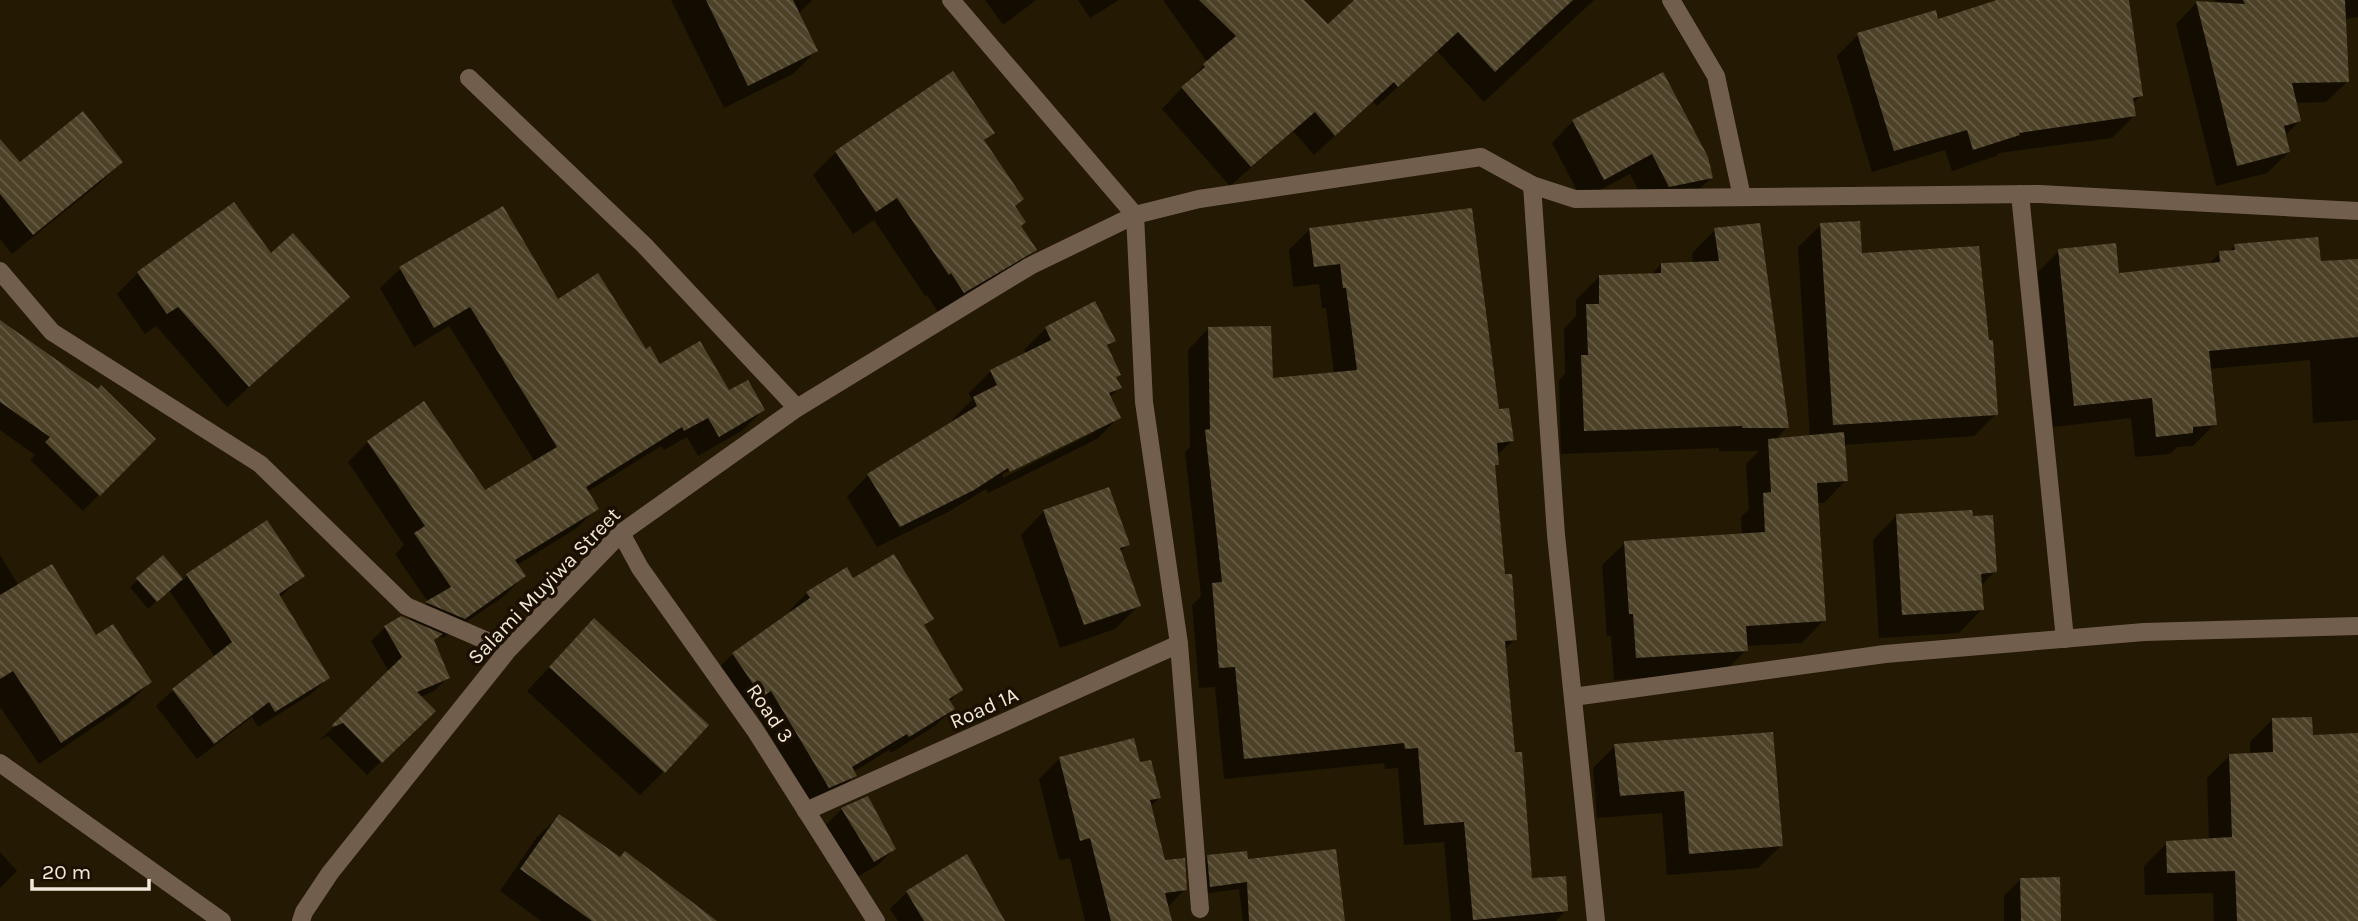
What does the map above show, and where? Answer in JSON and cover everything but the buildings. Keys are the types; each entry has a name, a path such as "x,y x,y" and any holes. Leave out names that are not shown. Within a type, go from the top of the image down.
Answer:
{"street":[{"path":"951,0 1135,215 1144,402 1180,644 1200,909"},
{"path":"1671,0 1716,76 1742,197"},
{"path":"469,78 644,246 797,408"},
{"name":"Salami Muyiwa Street","path":"301,921 330,873 508,650 621,533 797,408 1030,266 1135,215 1199,198 1480,157 1532,185 1575,200 2020,194 2358,211"},
{"path":"1532,185 1556,535 1596,921"},
{"path":"2020,194 2065,639"},
{"path":"0,271 52,332 260,464 406,606 508,650"},
{"name":"Road 3","path":"621,533 640,568 755,730 876,921"},
{"path":"1573,697 1885,654 2144,632 2358,626"},
{"name":"Road 1A","path":"806,811 1180,644"},
{"path":"0,763 222,921"}]}
